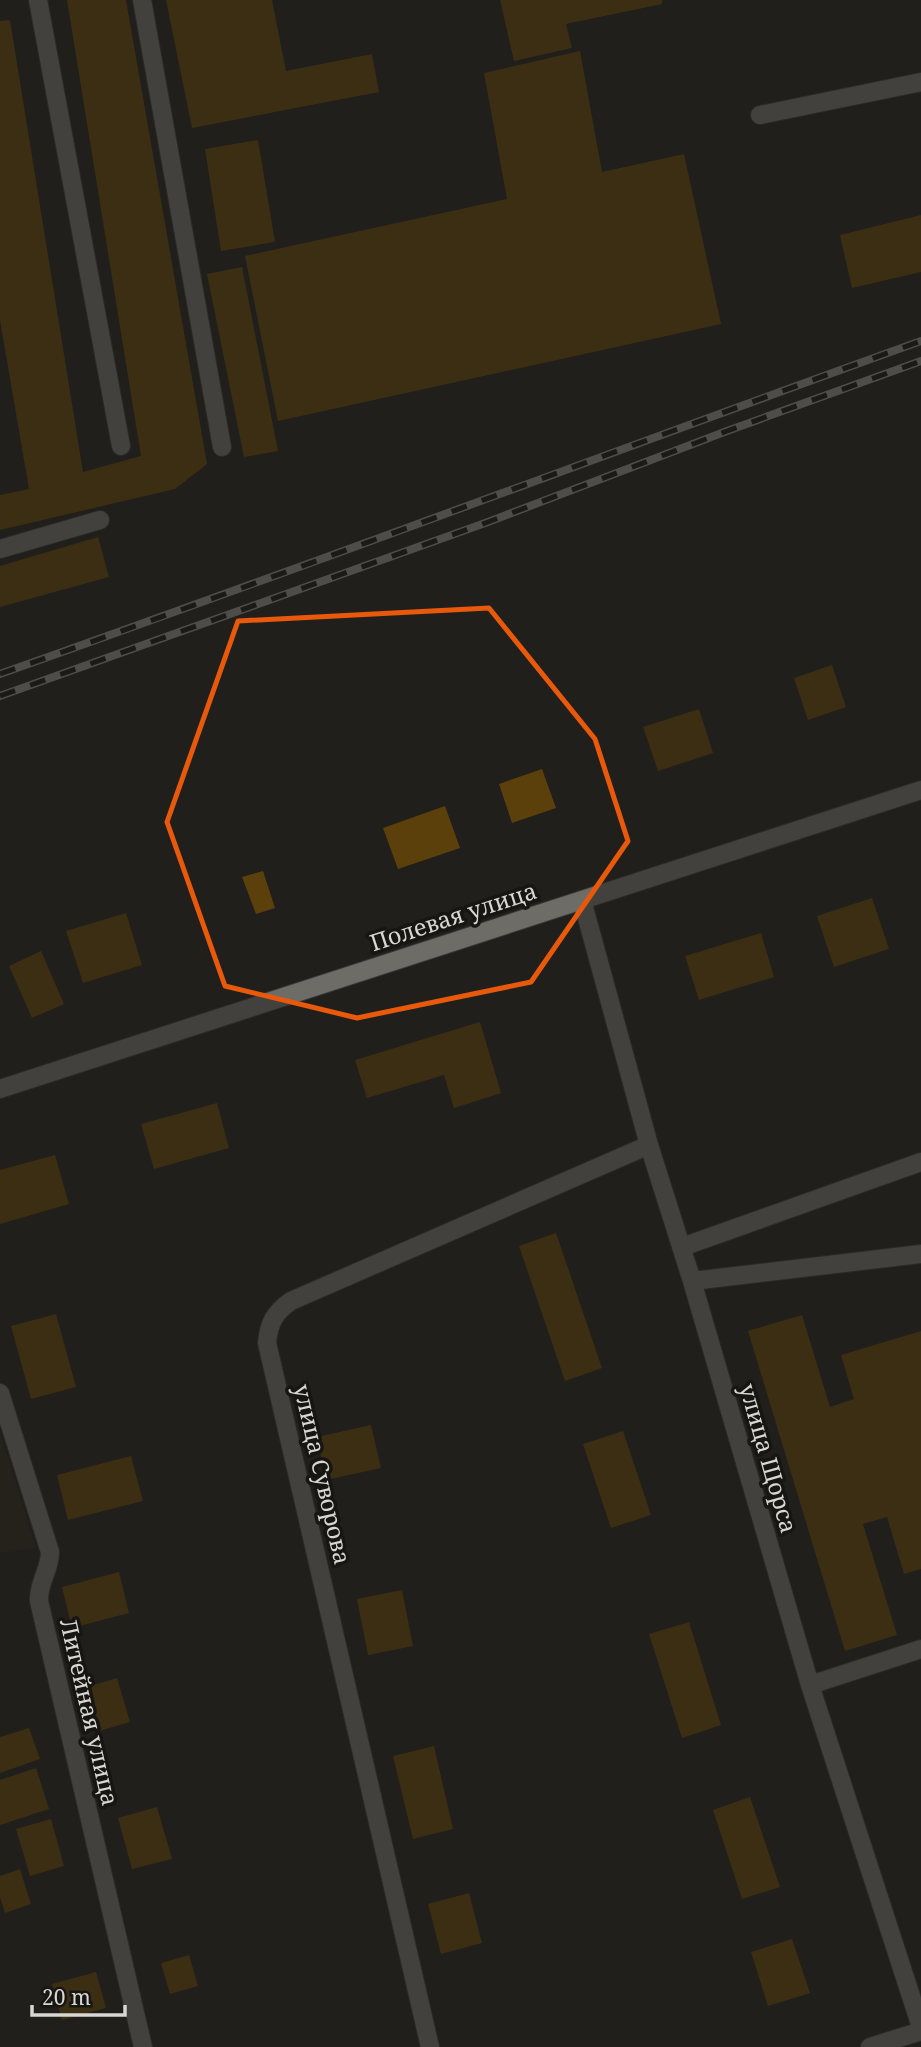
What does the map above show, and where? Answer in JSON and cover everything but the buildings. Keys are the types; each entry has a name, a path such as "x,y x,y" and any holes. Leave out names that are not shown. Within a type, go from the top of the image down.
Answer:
{"street":[{"path":"38,0 121,446"},
{"path":"142,0 222,446"},
{"path":"760,115 921,82"},
{"path":"0,549 100,520"},
{"name":"Полевая улица","path":"0,1089 921,790"},
{"name":"улица Щорса","path":"582,900 649,1145 692,1280 810,1685 921,2029"},
{"name":"улица Суворова","path":"430,2047 267,1343 269,1325 278,1310 291,1301 649,1145"},
{"path":"682,1247 921,1162"},
{"path":"692,1280 921,1254"},
{"name":"Литейная улица","path":"0,1393 50,1552 50,1565 38,1588 39,1601 143,2047"},
{"path":"810,1685 921,1649"},
{"path":"870,2047 921,2029"}],"highlighted area":[{"path":"489,608 595,739 628,841 531,982 357,1018 225,986 167,822 238,621"}],"shaded area":[{"path":"0,1432 36,1548 0,1553"}],"railway":[{"path":"0,674 921,341"},
{"path":"0,696 488,522 921,361"}]}
